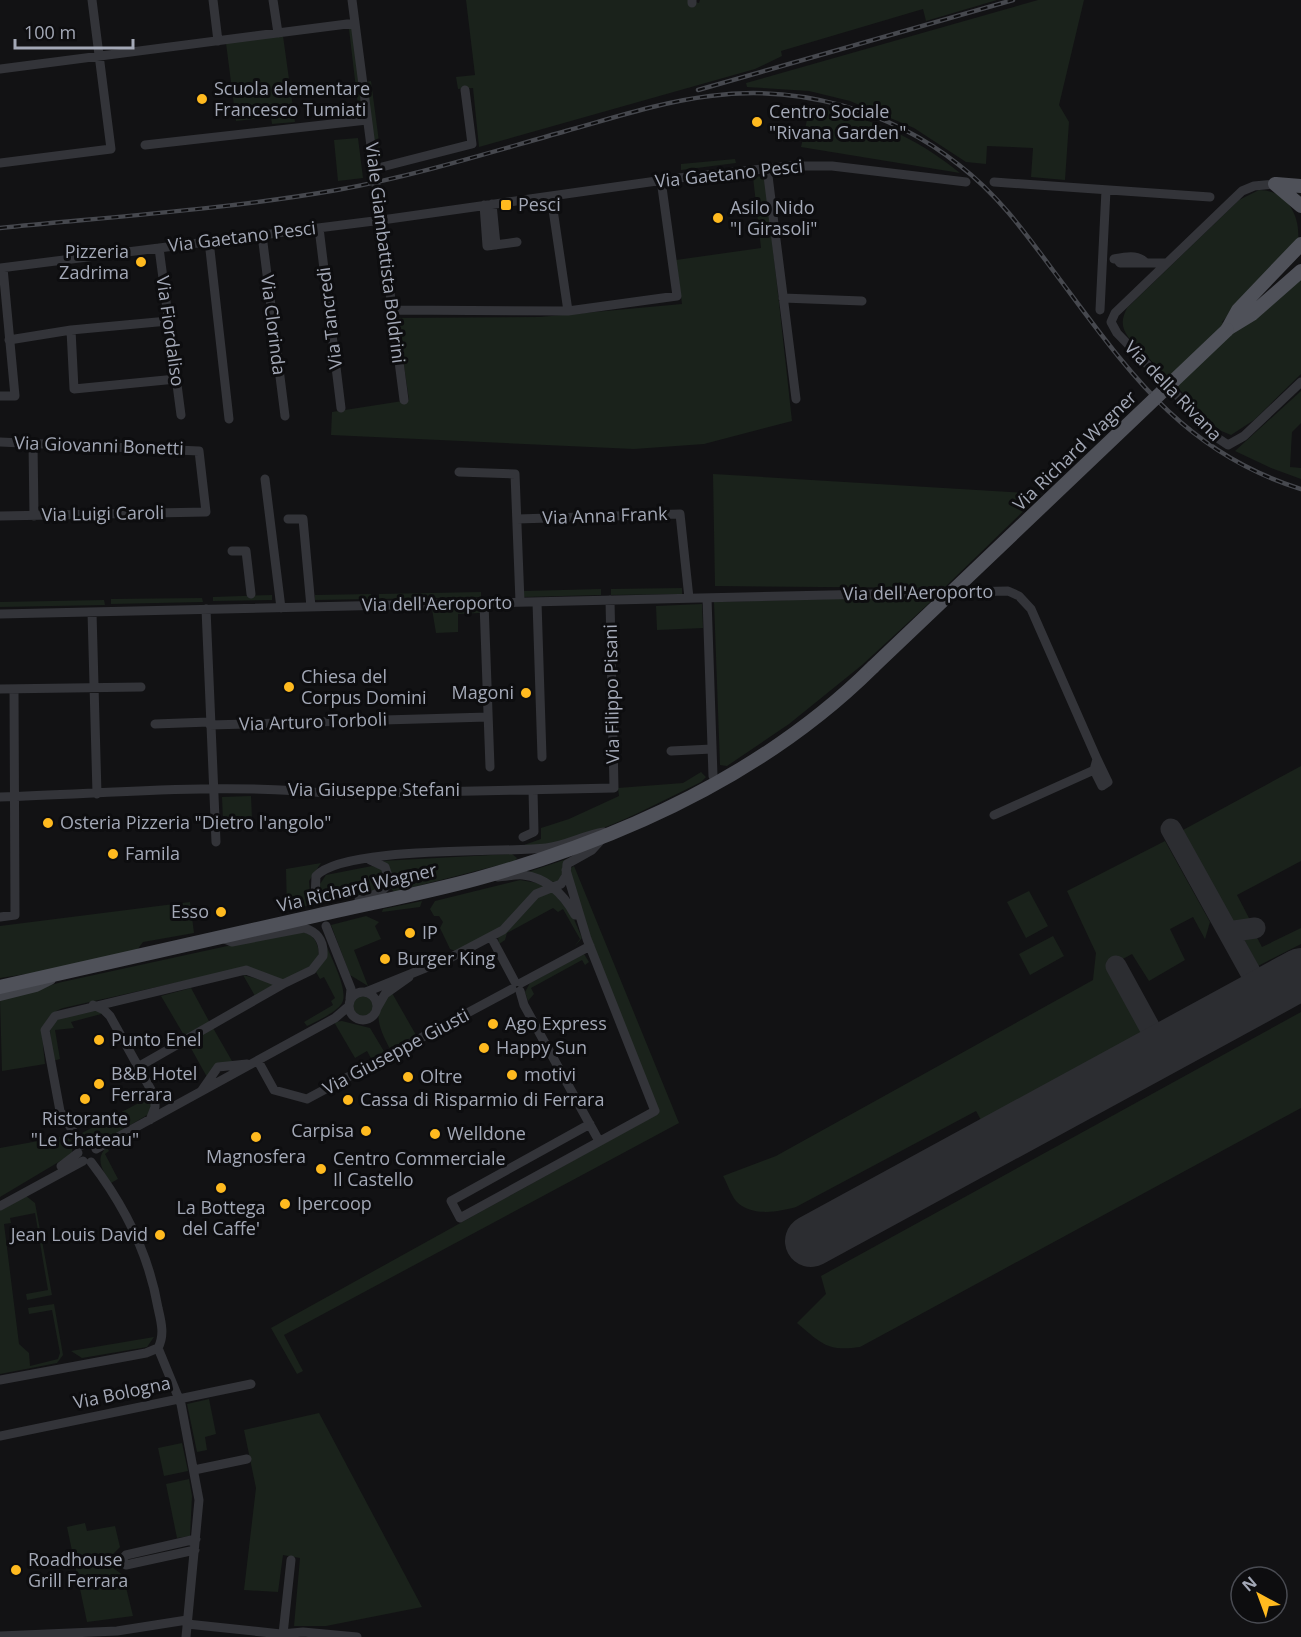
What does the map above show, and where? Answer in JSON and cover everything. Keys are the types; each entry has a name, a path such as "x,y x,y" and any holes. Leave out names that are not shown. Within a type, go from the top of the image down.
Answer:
{"main road":[{"path":"1275,184 1301,186"},
{"path":"1275,184 1301,206"},
{"path":"1227,330 1239,310 1301,244"},
{"name":"Via Richard Wagner","path":"0,987 488,875 554,855 696,795 780,746 832,706 1301,259"},
{"path":"1227,330 1252,314 1301,271"},
{"name":"Via Richard Wagner","path":"656,812 776,738 873,667"}],"street":[{"path":"0,163 111,149 92,0"},
{"path":"213,0 218,40"},
{"path":"273,0 278,33"},
{"name":"Viale Giambattista Boldrini","path":"352,0 404,400"},
{"path":"0,69 355,23"},
{"path":"374,169 472,144 465,90"},
{"path":"145,146 367,120"},
{"name":"Via Gaetano Pesci","path":"2,268 766,168 832,166 966,182"},
{"path":"766,168 796,399"},
{"path":"393,310 568,311 677,296 661,180"},
{"path":"994,182 1210,197"},
{"name":"Via della Rivana","path":"1275,184 1254,186 1242,191 1115,313 1111,322 1117,333 1224,444 1238,441 1301,385"},
{"path":"1100,310 1106,190"},
{"path":"551,196 568,311"},
{"path":"488,205 487,246 517,242"},
{"name":"Via Tancredi","path":"319,228 341,408"},
{"name":"Via Clorinda","path":"262,235 285,416"},
{"path":"209,241 229,419"},
{"name":"Via Fiordaliso","path":"159,248 181,415"},
{"path":"1102,258 1117,259 1121,256 1141,258 1145,262 1167,263"},
{"path":"0,396 15,396 2,268"},
{"path":"783,298 862,301"},
{"path":"9,340 71,330 168,321"},
{"path":"71,330 74,389 176,379"},
{"name":"Via Giovanni Bonetti","path":"0,442 199,451 206,512"},
{"path":"33,443 33,516"},
{"path":"459,472 515,474 520,602"},
{"path":"265,479 281,608"},
{"name":"Via Luigi Caroli","path":"0,516 206,512"},
{"name":"Via Anna Frank","path":"517,519 680,514 689,598"},
{"path":"288,519 303,519 311,607"},
{"path":"232,551 246,551 251,594"},
{"name":"Via dell'Aeroporto","path":"0,614 1014,592 1025,602 1035,617 1108,782 1102,786 1094,770"},
{"path":"707,598 713,776"},
{"name":"Via Filippo Pisani","path":"610,600 614,788"},
{"path":"537,602 542,758"},
{"path":"484,603 490,767"},
{"path":"206,609 216,842"},
{"path":"92,612 97,794"},
{"path":"0,689 141,687"},
{"path":"0,917 15,915 14,689"},
{"name":"Via Arturo Torboli","path":"155,724 488,717"},
{"path":"671,751 712,749"},
{"path":"994,815 1094,770 1097,759"},
{"name":"Via Giuseppe Stefani","path":"0,797 215,790 293,790 333,794 614,788"},
{"path":"523,837 534,832 533,790"},
{"path":"315,899 314,882 321,871 337,863 546,848 591,834 609,833"},
{"path":"96,1149 198,1094 219,1067 258,1061 335,1018 349,1003 365,992 409,977 503,930 536,894 555,888 564,880 571,860 592,850 609,833"},
{"path":"330,912 341,904 377,895 390,882 389,874 382,864 356,860"},
{"path":"566,870 589,943 655,1111 460,1218 451,1201 590,1124"},
{"path":"488,875 501,877 521,874 542,880 555,888 567,901 589,943"},
{"path":"326,926 351,989 349,1003 355,1018"},
{"path":"138,1067 283,984 304,975 322,961 323,945 313,932 299,928 232,942 220,937"},
{"path":"491,937 517,986 524,1005 599,1141"},
{"name":"Via Giuseppe Giusti","path":"258,1061 274,1090 307,1099 517,986 589,943"},
{"path":"186,1637 199,1500 180,1400 158,1348 162,1331 152,1272 130,1226 84,1155 60,1111 45,1030 49,1022 58,1014 246,970 283,984"},
{"name":"Via Richard Wagner","path":"0,980 30,974 58,974"},
{"path":"0,995 36,986 58,974"},
{"path":"346,976 352,986 374,997 377,1008"},
{"path":"335,1018 370,1018 385,994 409,977"},
{"path":"90,1005 107,1012 154,1096 155,1107 150,1120"},
{"path":"0,1200 67,1162 84,1155 97,1156 96,1149 89,1144 84,1155 0,1206"},
{"path":"0,1380 146,1353 158,1348"},
{"name":"Via Bologna","path":"0,1436 251,1384"},
{"path":"194,1470 247,1459"},
{"path":"195,1550 126,1565 121,1562 126,1555 196,1539"},
{"path":"283,1634 291,1560"},
{"path":"0,1636 117,1631 187,1622 283,1634 357,1637"}],"shaded area":[{"path":"466,0 688,0 699,3 700,0 997,0 926,21 923,9 781,51 782,56 755,69 479,147 473,88 458,89 456,77 475,75"},
{"path":"1038,0 1084,0 1059,105 1069,122 1065,180 1031,177 1033,148 987,146 986,164 966,162 914,128 850,101 809,91 747,87 746,83"},
{"path":"354,28 365,113 359,114 349,29"},
{"path":"283,36 295,122 272,124 271,117 236,121 226,43"},
{"path":"371,81 381,157 376,158 366,82"},
{"path":"810,106 851,115 889,129 925,148 960,173 801,147"},
{"path":"358,138 363,178 338,181 334,140"},
{"path":"735,159 736,163 681,170 681,164"},
{"path":"765,176 792,421 704,444 634,449 331,435 332,412 409,400 397,318 540,317 682,304 676,260 761,248 753,177"},
{"path":"1259,190 1276,194 1289,205 1297,222 1298,241 1222,322 1232,333 1301,275 1301,374 1254,420 1231,435 1219,430 1129,338 1123,327 1123,320 1127,308 1239,200"},
{"path":"1301,391 1301,423 1292,432 1290,467 1301,468 1301,479 1235,451"},
{"path":"713,474 1041,494 944,588 715,586"},
{"path":"682,588 682,594 611,595 611,589"},
{"path":"601,589 601,595 524,597 524,591"},
{"path":"481,592 481,597 379,599 379,594"},
{"path":"371,594 371,599 315,600 315,595"},
{"path":"272,595 272,600 213,601 213,597"},
{"path":"937,596 862,665 789,724 727,766 720,765 714,602"},
{"path":"202,598 203,602 111,604 111,599"},
{"path":"104,600 105,605 0,607 0,602"},
{"path":"702,604 703,628 657,630 656,606"},
{"path":"480,608 480,613 458,614 458,632 436,633 432,609"},
{"path":"1301,766 1301,861 1237,895 1250,920 1231,922 1183,830"},
{"path":"701,772 706,777 701,782 615,823 570,839 524,848 524,845 541,839 541,828 569,819 619,796 618,788 683,783"},
{"path":"251,796 252,819 223,821 222,797"},
{"path":"1165,841 1210,922 1205,939 1193,917 1170,929 1185,960 1149,981 1132,954 1108,967 1144,1032 981,1120 976,1111 796,1207 765,1212 749,1209 736,1201 723,1176 776,1156 1093,980 1096,953 1067,891"},
{"path":"512,854 517,858 515,861 394,892 391,888 393,880 391,873 381,861"},
{"path":"567,859 562,876 556,883 528,872"},
{"path":"321,863 309,881 311,905 287,911 286,869"},
{"path":"372,866 382,869 387,880 382,889 324,903 318,887 326,875"},
{"path":"574,866 679,1123 284,1335 303,1371 297,1374 271,1328 659,1113 603,974 571,880 571,868"},
{"path":"520,880 538,883 546,888 504,926 455,951 450,949 440,928 443,922 439,916 434,916 430,909 435,901"},
{"path":"1029,891 1048,926 1026,938 1007,902"},
{"path":"553,892 573,917 582,938 574,947 580,939 563,909 558,912 553,908 507,933 505,940 499,944 498,937 536,897"},
{"path":"422,901 420,907 382,912 383,909"},
{"path":"190,902 194,933 143,942 137,950 46,971 0,978 0,926"},
{"path":"366,916 379,922 375,926 381,939 354,950 368,986 350,975 331,925"},
{"path":"1301,928 1301,944 1258,966 1244,939 1255,934 1262,947"},
{"path":"296,931 308,934 315,940 318,962 284,980 242,968 63,1008 54,1012 45,1024 43,1039 45,1064 2,1071 0,999 62,982"},
{"path":"1053,936 1064,956 1030,975 1019,954"},
{"path":"326,945 338,974 344,998 336,1009 307,1026 304,1022 333,1005 331,1001 335,998 324,977 320,979 316,972 326,958"},
{"path":"584,954 589,962 585,965 582,960 531,988 534,994 528,1001 525,992 530,983"},
{"path":"243,975 276,984 255,996"},
{"path":"191,988 210,1023 185,1037 161,996"},
{"path":"392,993 416,1035 390,1049 380,1027 379,1012 385,999"},
{"path":"363,996 370,999 373,1006 370,1013 363,1016 356,1013 353,1006 356,999"},
{"path":"96,1009 105,1013 71,1022 74,1028 55,1030 60,1059 53,1061 50,1031 57,1018"},
{"path":"1301,1012 1301,1108 860,1347 832,1347 812,1336 797,1323 826,1294 821,1276"},
{"path":"342,1021 370,1028 385,1053 372,1060 367,1051 355,1058 334,1022"},
{"path":"213,1028 232,1061 207,1077 188,1043"},
{"path":"150,1097 152,1108 149,1114 105,1140 86,1140 82,1133"},
{"path":"67,1137 73,1142 72,1154 0,1197 0,1148"},
{"path":"107,1147 109,1151 105,1154 118,1179 111,1183 100,1160"},
{"path":"26,1196 35,1203 52,1295 27,1300 26,1294 48,1290 35,1213 10,1218 11,1223 4,1224 19,1344 29,1353 30,1366 58,1359 60,1353 52,1310 29,1314 28,1308 54,1304 63,1355 57,1363 0,1374 0,1209"},
{"path":"154,1337 147,1347 82,1358 71,1351"},
{"path":"209,1399 216,1434 205,1437 207,1450 197,1452 187,1404"},
{"path":"319,1413 422,1607 326,1626 294,1626 300,1558 283,1555 278,1592 244,1590 256,1488 244,1430"},
{"path":"182,1443 188,1471 164,1476 158,1448"},
{"path":"189,1479 192,1496 190,1536 177,1538 166,1484"},
{"path":"85,1523 87,1531 115,1526 120,1547 110,1557 113,1568 123,1575 133,1616 87,1622 67,1527"}],"taxiway":[{"path":"1171,829 1263,995"},
{"path":"1228,932 1255,928"},
{"path":"1116,966 1162,1050"}],"runway":[{"path":"811,1241 1301,974"}],"railway":[{"path":"698,90 1013,0"},
{"path":"0,228 212,207 337,190 424,171 637,111 710,96 743,93 809,98 842,105 903,129 932,146 973,176 1009,214 1105,339 1158,401 1188,428 1221,452 1258,473 1301,489"}],"place":[{"name":"Scuola elementare Francesco Tumiati","path":"202,99"},
{"name":"Centro Sociale \"Rivana Garden\"","path":"757,122"},
{"name":"Pesci","path":"506,205"},
{"name":"Asilo Nido \"I Girasoli\"","path":"718,218"},
{"name":"Pizzeria Zadrima","path":"141,262"},
{"name":"Chiesa del Corpus Domini","path":"289,687"},
{"name":"Magoni","path":"526,693"},
{"name":"Osteria Pizzeria \"Dietro l'angolo\"","path":"48,823"},
{"name":"Famila","path":"113,854"},
{"name":"Esso","path":"221,912"},
{"name":"IP","path":"410,933"},
{"name":"Burger King","path":"385,959"},
{"name":"Ago Express","path":"493,1024"},
{"name":"Punto Enel","path":"99,1040"},
{"name":"Happy Sun","path":"484,1048"},
{"name":"motivi","path":"512,1075"},
{"name":"Oltre","path":"408,1077"},
{"name":"B&B Hotel Ferrara","path":"99,1084"},
{"name":"Ristorante \"Le Chateau\"","path":"85,1099"},
{"name":"Cassa di Risparmio di Ferrara","path":"348,1100"},
{"name":"Carpisa","path":"366,1131"},
{"name":"Welldone","path":"435,1134"},
{"name":"Magnosfera","path":"256,1137"},
{"name":"Centro Commerciale Il Castello","path":"321,1169"},
{"name":"La Bottega del Caffe'","path":"221,1188"},
{"name":"Ipercoop","path":"285,1204"},
{"name":"Jean Louis David","path":"160,1235"},
{"name":"Roadhouse Grill Ferrara","path":"16,1570"}]}
